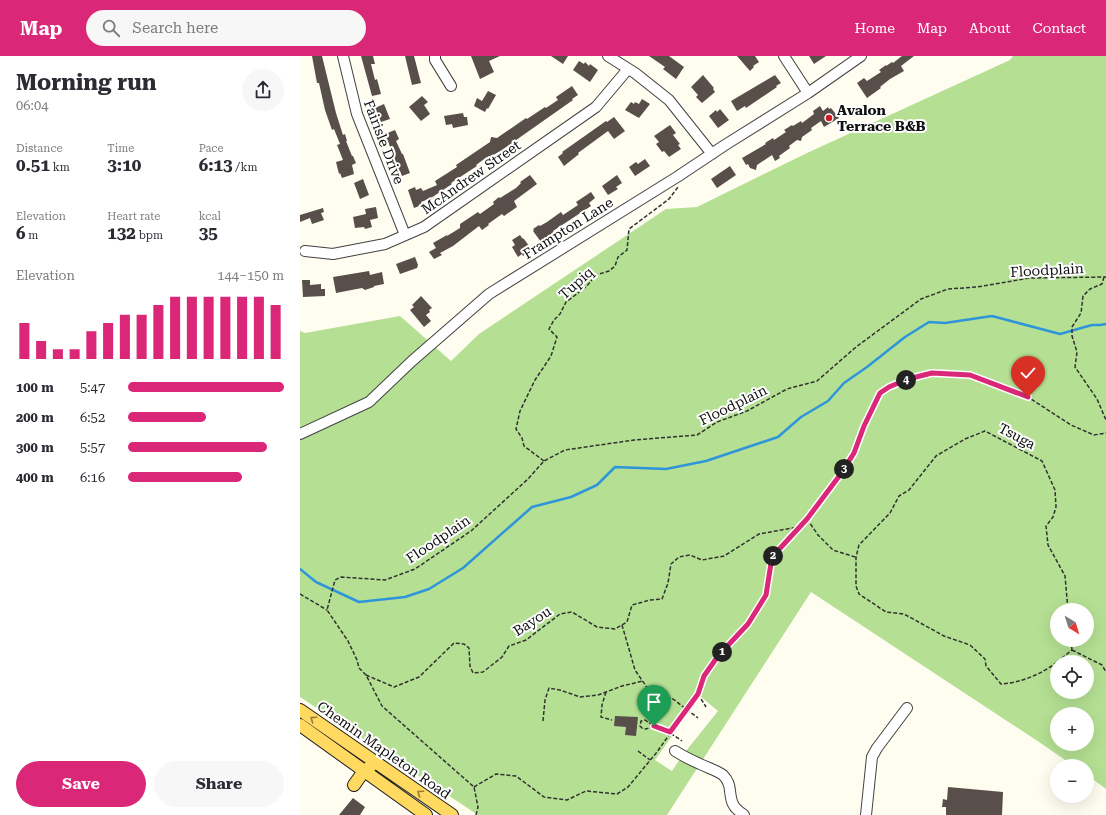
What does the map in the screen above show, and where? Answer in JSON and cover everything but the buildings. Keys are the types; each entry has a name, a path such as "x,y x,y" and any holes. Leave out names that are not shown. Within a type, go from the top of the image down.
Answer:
{"main road":[{"name":"Chemin Mapleton Road","path":"300,710 452,815"},
{"name":"Chemin Mapleton Road","path":"300,725 426,815"},
{"path":"351,761 358,771 358,778 354,785"},
{"path":"354,785 366,768 372,766 393,774"},
{"path":"354,785 364,778 376,779"}],"street":[{"name":"Fairisle Drive","path":"342,56 357,114 405,235"},
{"path":"434,56 451,86"},
{"path":"608,56 635,73 669,100 712,154"},
{"path":"784,56 808,93"},
{"name":"Frampton Lane","path":"300,434 369,402 412,361 489,294 677,177 808,93 861,56"},
{"name":"McAndrew Street","path":"305,250 333,254 385,244 424,227 596,107 628,69"},
{"path":"866,815 872,757 907,708"},
{"path":"675,751 715,770 722,775 728,782 734,806 744,815"}],"path":[{"name":"Tupiq","path":"544,461 524,446 522,438 516,428 520,411 532,386 551,356 557,337 549,329 554,320 560,314 566,302 586,287 596,275 609,271 615,266 618,257 627,250 629,229 669,199 681,183 677,177"},
{"name":"Floodplain","path":"328,610 335,580 341,577 386,580 415,569 471,531 528,479 544,461 565,450 634,440 697,435 717,422 747,411 787,390 817,381 856,347 920,299 948,289 977,287 1030,278 1105,277"},
{"path":"1105,277 1102,284 1090,289 1083,296 1081,313 1072,327 1072,336 1077,352 1075,367 1097,399 1106,420"},
{"path":"474,787 496,774 516,776 544,797 567,800 586,791 617,794 628,787 650,760 698,694 704,676 718,656 748,624 766,595 772,557 798,527 807,519 840,475 854,453 864,426 880,393 889,387 908,379 932,373 970,375 1028,397 1071,425 1094,435 1106,433"},
{"name":"Tsuga","path":"1050,667 1014,683 1001,684 986,666 985,659 970,645 944,636 904,614 886,612 859,594 856,586 856,557 859,545 890,513 899,496 909,490 936,456 965,439 985,431 1042,461 1056,490 1056,507 1053,516 1046,526 1048,545 1065,576 1067,603"},
{"path":"807,519 818,535 833,550 856,557"},
{"path":"698,718 673,699 648,689 635,670 622,625 627,622 632,605 650,600 662,599 668,583 671,564 679,557 690,555 702,560 724,556 759,534 798,527"},
{"path":"300,594 328,610 348,641 359,668 366,675 382,706 474,787 478,807 476,815"},
{"name":"Bayou","path":"366,675 394,687 400,685 419,677 454,643 464,644 469,648 470,666 473,673 483,672 502,656 509,646 526,640 560,614 572,612 597,627 615,630 622,625"},
{"path":"1072,647 1072,650 1102,665 1106,672"},
{"name":"Tsuga","path":"1066,655 1072,650"},
{"path":"543,721 545,700 549,688 580,697 598,695 643,681"},
{"path":"606,692 602,705 601,718 612,720"},
{"path":"698,694 706,707"},
{"path":"654,726 646,729 640,726 643,720 670,732 682,741"},
{"path":"638,751 650,760"}],"green space":[{"path":"1013,56 1106,56 1106,789 1094,780 1094,759 1064,759 1052,751 1094,751 1094,707 1050,707 1050,750 811,592 667,815 478,815 300,697 300,331 305,333 400,316 451,361 479,334 666,209 697,207 807,153 1010,60","holes":["700,696 718,711 672,771 655,760"]}],"waterway":[{"path":"300,569 316,582 359,602 405,597 429,589 463,568 532,507 571,497 597,485 615,467 666,469 706,461 778,437 801,417 828,401 844,383 905,337 929,322 945,323 992,316 1060,334 1092,325 1106,324"}],"place":[{"name":"Avalon Terrace B&B","path":"829,118"}],"route":[{"path":"654,726 670,732 698,694 704,676 718,656 748,624 766,595 772,557 798,527 807,519 840,475 854,453 864,426 880,393 889,387 908,379 932,373 970,375 1028,397"}]}
